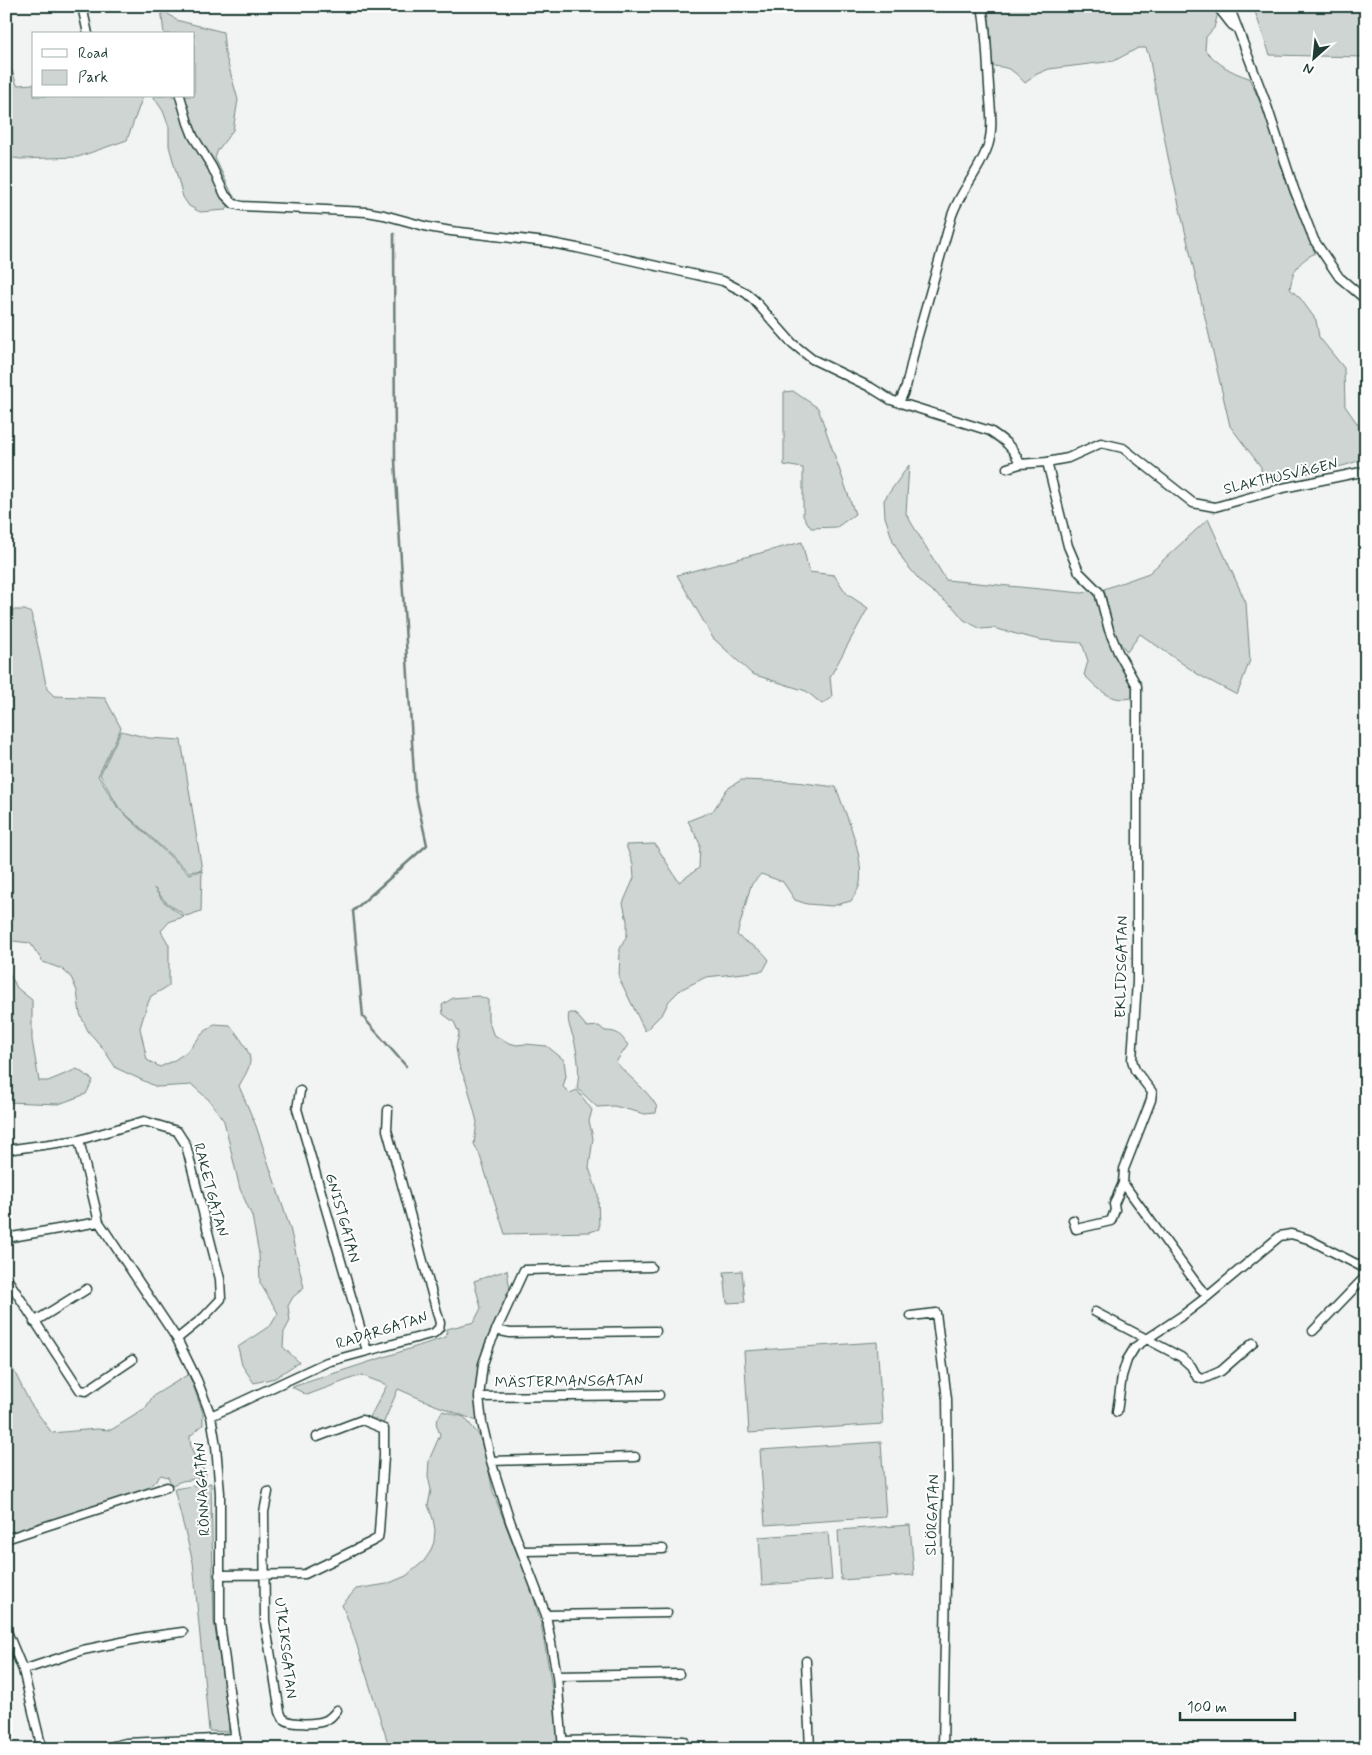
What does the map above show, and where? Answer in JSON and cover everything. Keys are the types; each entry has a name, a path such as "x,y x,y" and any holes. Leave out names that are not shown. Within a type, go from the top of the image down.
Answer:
{"street":[{"path":"82,6 88,32"},
{"path":"899,403 906,388 955,204 982,161 989,144 991,129 987,36 982,6"},
{"path":"1217,6 1232,25 1237,28"},
{"path":"1229,6 1266,103 1294,189 1314,240 1339,277 1366,300"},
{"path":"181,98 193,136 212,167 225,195 234,204 242,206 367,212 443,230 569,246 714,278 734,286 754,300 792,343 805,354 899,403 990,432 1011,446 1020,464"},
{"name":"SLAKTHUSVÄGEN","path":"1007,468 1020,464 1068,458 1101,443 1123,448 1193,503 1215,507 1283,488 1366,471"},
{"name":"EKLIDSGATAN","path":"1047,462 1068,546 1079,572 1099,592 1115,645 1124,665 1137,686 1137,981 1132,1060 1135,1070 1152,1092 1151,1100 1124,1169 1123,1183 1114,1204 1115,1210 1111,1221 1076,1229 1073,1220"},
{"name":"GNISTGATAN","path":"300,1091 297,1109 367,1351"},
{"name":"RADARGATAN","path":"211,1416 327,1362 434,1333 439,1328 440,1323 387,1130 388,1110"},
{"name":"RAKETGATAN","path":"79,1140 144,1121 177,1130 186,1145 220,1279 221,1299 204,1317 177,1339"},
{"path":"6,1150 79,1140"},
{"name":"RÖNNAGATAN","path":"79,1140 99,1222 177,1339 197,1380 211,1416 218,1472 221,1632 237,1749"},
{"path":"1123,1183 1199,1287 1208,1296"},
{"path":"6,1238 99,1222"},
{"path":"1117,1412 1126,1360 1135,1347 1208,1296 1280,1236 1291,1234 1308,1239 1366,1269"},
{"name":"MÄSTERMANSGATAN","path":"651,1267 524,1270 496,1330 483,1364 479,1397 482,1423 491,1461 510,1521 546,1615 557,1676 563,1745 634,1739 684,1741"},
{"path":"1313,1331 1366,1276"},
{"path":"6,1278 80,1390 86,1391 132,1360"},
{"path":"34,1322 87,1289"},
{"path":"1095,1312 1181,1357 1191,1366 1197,1377 1203,1380 1222,1371 1253,1343"},
{"name":"SLÖRGATAN","path":"911,1316 936,1313 947,1399 948,1469 942,1747"},
{"path":"496,1330 510,1333 656,1331"},
{"name":"MÄSTERMANSGATAN","path":"479,1397 659,1395"},
{"path":"219,1575 305,1574 378,1538 380,1532 384,1429 362,1420 317,1437"},
{"path":"491,1461 635,1457"},
{"path":"6,1539 167,1487"},
{"name":"UTKIKSGATAN","path":"268,1492 264,1512 265,1620 280,1712 283,1719 290,1722 306,1723 324,1721 337,1710"},
{"path":"522,1551 663,1549"},
{"path":"546,1615 667,1613"},
{"path":"6,1629 23,1670 42,1749"},
{"path":"23,1670 83,1650 146,1637 183,1632"},
{"path":"806,1661 810,1749"},
{"path":"557,1676 678,1674"},
{"path":"101,1749 126,1743 236,1738"}],"green space":[{"path":"987,6 1212,6 1218,13 1214,28 1206,37 1205,50 1225,67 1249,78 1263,108 1290,193 1315,253 1304,260 1294,272 1290,289 1300,298 1316,320 1319,337 1344,368 1345,406 1366,436 1358,461 1261,484 1261,467 1230,426 1168,157 1146,48 1138,48 1114,61 1049,69 1037,74 1025,83 1011,70 992,66"},
{"path":"1253,6 1366,6 1366,57 1270,55"},
{"path":"161,8 176,20 223,32 225,53 238,100 233,130 218,150 215,158 233,196 226,210 200,212 189,206 183,197 169,146 169,127 163,111 154,98 195,98 195,32 164,32"},
{"path":"6,65 10,65 17,85 32,84 32,98 142,98 127,140 78,157 21,159 6,157"},
{"path":"793,391 818,408 855,514 837,527 811,528 803,516 803,468 784,465 784,392"},
{"path":"909,465 906,514 946,580 1082,593 1095,590 1135,685 1135,697 1119,699 1106,694 1084,675 1088,661 1082,643 1040,640 993,628 981,629 964,620 954,608 924,585 905,563 893,541 885,517 884,500"},
{"path":"1208,519 1246,603 1250,660 1237,695 1199,675 1140,634 1127,652 1113,633 1104,589 1149,573"},
{"path":"802,542 809,572 834,575 847,594 868,608 830,677 832,697 822,704 806,691 752,674 713,638 677,575"},
{"path":"6,610 25,610 31,613 47,689 54,696 105,698 121,728 98,776 118,808 189,874 202,871 201,911 186,916 165,901 154,888 163,901 184,917 170,921 161,931 169,945 169,986 151,996 140,1028 147,1060 160,1067 188,1051 202,1034 214,1024 230,1025 248,1052 249,1067 239,1086 256,1126 290,1228 304,1288 293,1297 288,1306 290,1321 284,1332 283,1347 299,1362 275,1378 254,1383 242,1365 238,1347 271,1325 278,1313 260,1283 259,1254 252,1216 240,1189 224,1121 209,1100 192,1085 157,1087 116,1068 102,1047 88,1031 80,1014 77,991 71,977 62,969 43,962 30,943 13,941 6,949"},
{"path":"121,731 149,738 181,740 202,870 189,872 119,808 100,775"},
{"path":"741,780 796,782 836,787 857,847 861,871 859,888 851,901 832,906 807,904 795,900 783,882 761,874 751,885 737,935 759,949 769,960 763,971 706,977 680,990 669,1001 663,1013 645,1031 619,978 620,949 627,935 627,921 623,903 634,878 633,865 626,845 655,844 679,882 699,868 700,844 688,821 713,811 727,789"},
{"path":"6,967 17,988 32,1000 32,1040 39,1081 48,1081 77,1069 93,1080 86,1094 59,1104 6,1102"},
{"path":"479,996 488,1000 488,1019 493,1034 509,1043 517,1045 547,1046 564,1060 566,1076 563,1087 570,1093 577,1090 592,1110 589,1121 593,1138 589,1168 598,1194 599,1229 590,1232 505,1234 479,1153 474,1144 477,1122 467,1084 459,1065 456,1048 459,1033 454,1022 443,1014 442,1005 453,998"},
{"path":"569,1013 575,1013 587,1027 599,1026 605,1031 621,1036 628,1045 616,1062 653,1101 657,1107 656,1113 645,1114 614,1106 597,1107 577,1088 578,1060 569,1024"},
{"path":"507,1270 510,1290 483,1348 477,1380 477,1421 398,1389 383,1424 370,1417 387,1385 361,1375 307,1395 292,1387 446,1337 447,1329 474,1322 481,1308 474,1281"},
{"path":"742,1271 745,1302 727,1303 724,1272"},
{"path":"877,1342 883,1424 749,1433 744,1351"},
{"path":"6,1360 13,1369 30,1403 52,1433 96,1429 111,1430 145,1409 153,1396 189,1374 203,1413 203,1425 190,1436 190,1441 194,1456 206,1472 205,1478 182,1481 172,1485 168,1477 161,1475 146,1490 6,1534"},
{"path":"442,1411 464,1417 479,1435 486,1457 493,1492 529,1580 541,1624 550,1675 557,1725 558,1749 391,1749 388,1743 352,1630 342,1605 356,1589 387,1584 406,1576 424,1561 430,1552 434,1542 435,1530 428,1505 431,1490 428,1476 429,1460 440,1435 436,1423"},
{"path":"881,1442 886,1517 765,1525 760,1450"},
{"path":"211,1483 214,1622 230,1724 228,1732 209,1731 193,1562 174,1489"},
{"path":"910,1525 914,1575 841,1580 838,1530"},
{"path":"828,1532 832,1580 762,1585 759,1537"}],"waterway":[{"path":"394,234 395,461 415,791 427,845 353,911 363,1017 406,1066"}]}
